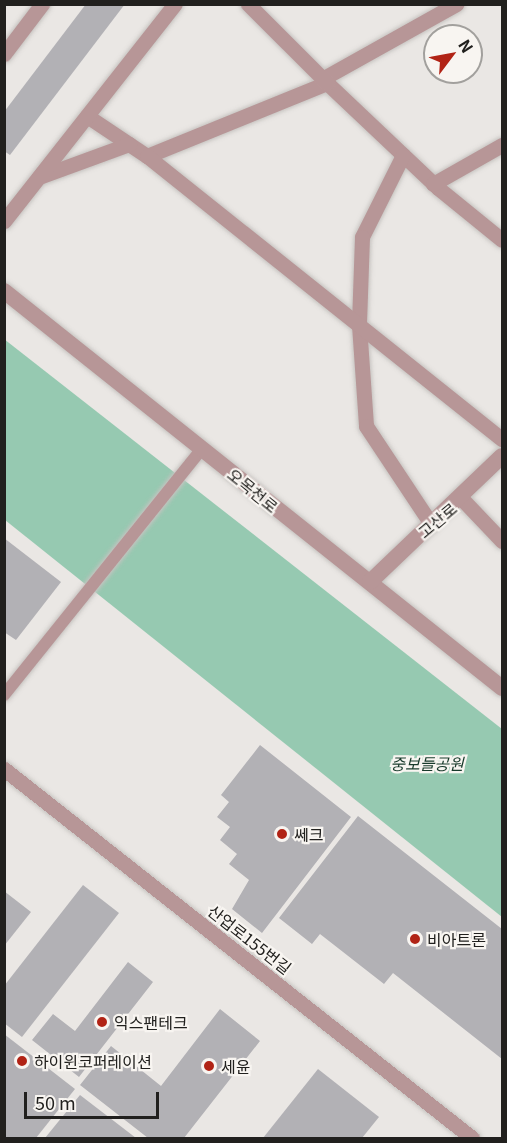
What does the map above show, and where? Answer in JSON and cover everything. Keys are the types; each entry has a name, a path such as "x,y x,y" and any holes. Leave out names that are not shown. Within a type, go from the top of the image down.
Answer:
{"street":[{"path":"4,54 42,4"},
{"path":"4,221 175,4"},
{"path":"248,4 433,184 502,240"},
{"path":"147,156 325,81 456,4"},
{"path":"87,116 147,156 502,439"},
{"path":"39,177 129,144"},
{"path":"433,184 502,145"},
{"path":"403,155 362,237 359,325 366,426 431,524"},
{"name":"오목천로","path":"4,291 502,688"},
{"path":"4,695 202,449"},
{"name":"고산로","path":"370,582 431,524 462,499 502,456"},
{"path":"462,499 502,541"},
{"name":"산업로155번길","path":"4,769 472,1138"}],"green space":[{"name":"중보들공원","path":"4,339 502,729 502,917 5,520"}],"building":[{"path":"86,4 125,4 10,155 4,151 4,112"},
{"path":"4,538 61,582 16,640 4,632"},
{"name":"쎄크","path":"260,745 351,817 262,933 232,909 249,880 229,864 237,854 220,840 230,827 217,817 229,802 221,795"},
{"name":"비아트론","path":"358,816 502,929 502,1059 393,973 384,984 320,934 312,944 279,918"},
{"path":"83,885 119,913 22,1037 4,1023 4,986"},
{"path":"4,891 31,912 4,946"},
{"name":"익스팬테크","path":"128,962 153,982 79,1077 32,1040 53,1014 75,1031"},
{"name":"세윤","path":"220,1009 260,1041 184,1138 148,1138 80,1085 111,1046 161,1086"},
{"name":"하이윈코퍼레이션","path":"4,1034 75,1089 36,1138 4,1138"},
{"path":"318,1069 379,1117 362,1138 263,1138"},
{"path":"80,1095 136,1138 45,1138"}],"place":[{"name":"쎄크","path":"282,834"},
{"name":"비아트론","path":"415,939"},
{"name":"익스팬테크","path":"102,1022"},
{"name":"하이윈코퍼레이션","path":"22,1061"},
{"name":"세윤","path":"209,1066"}]}
